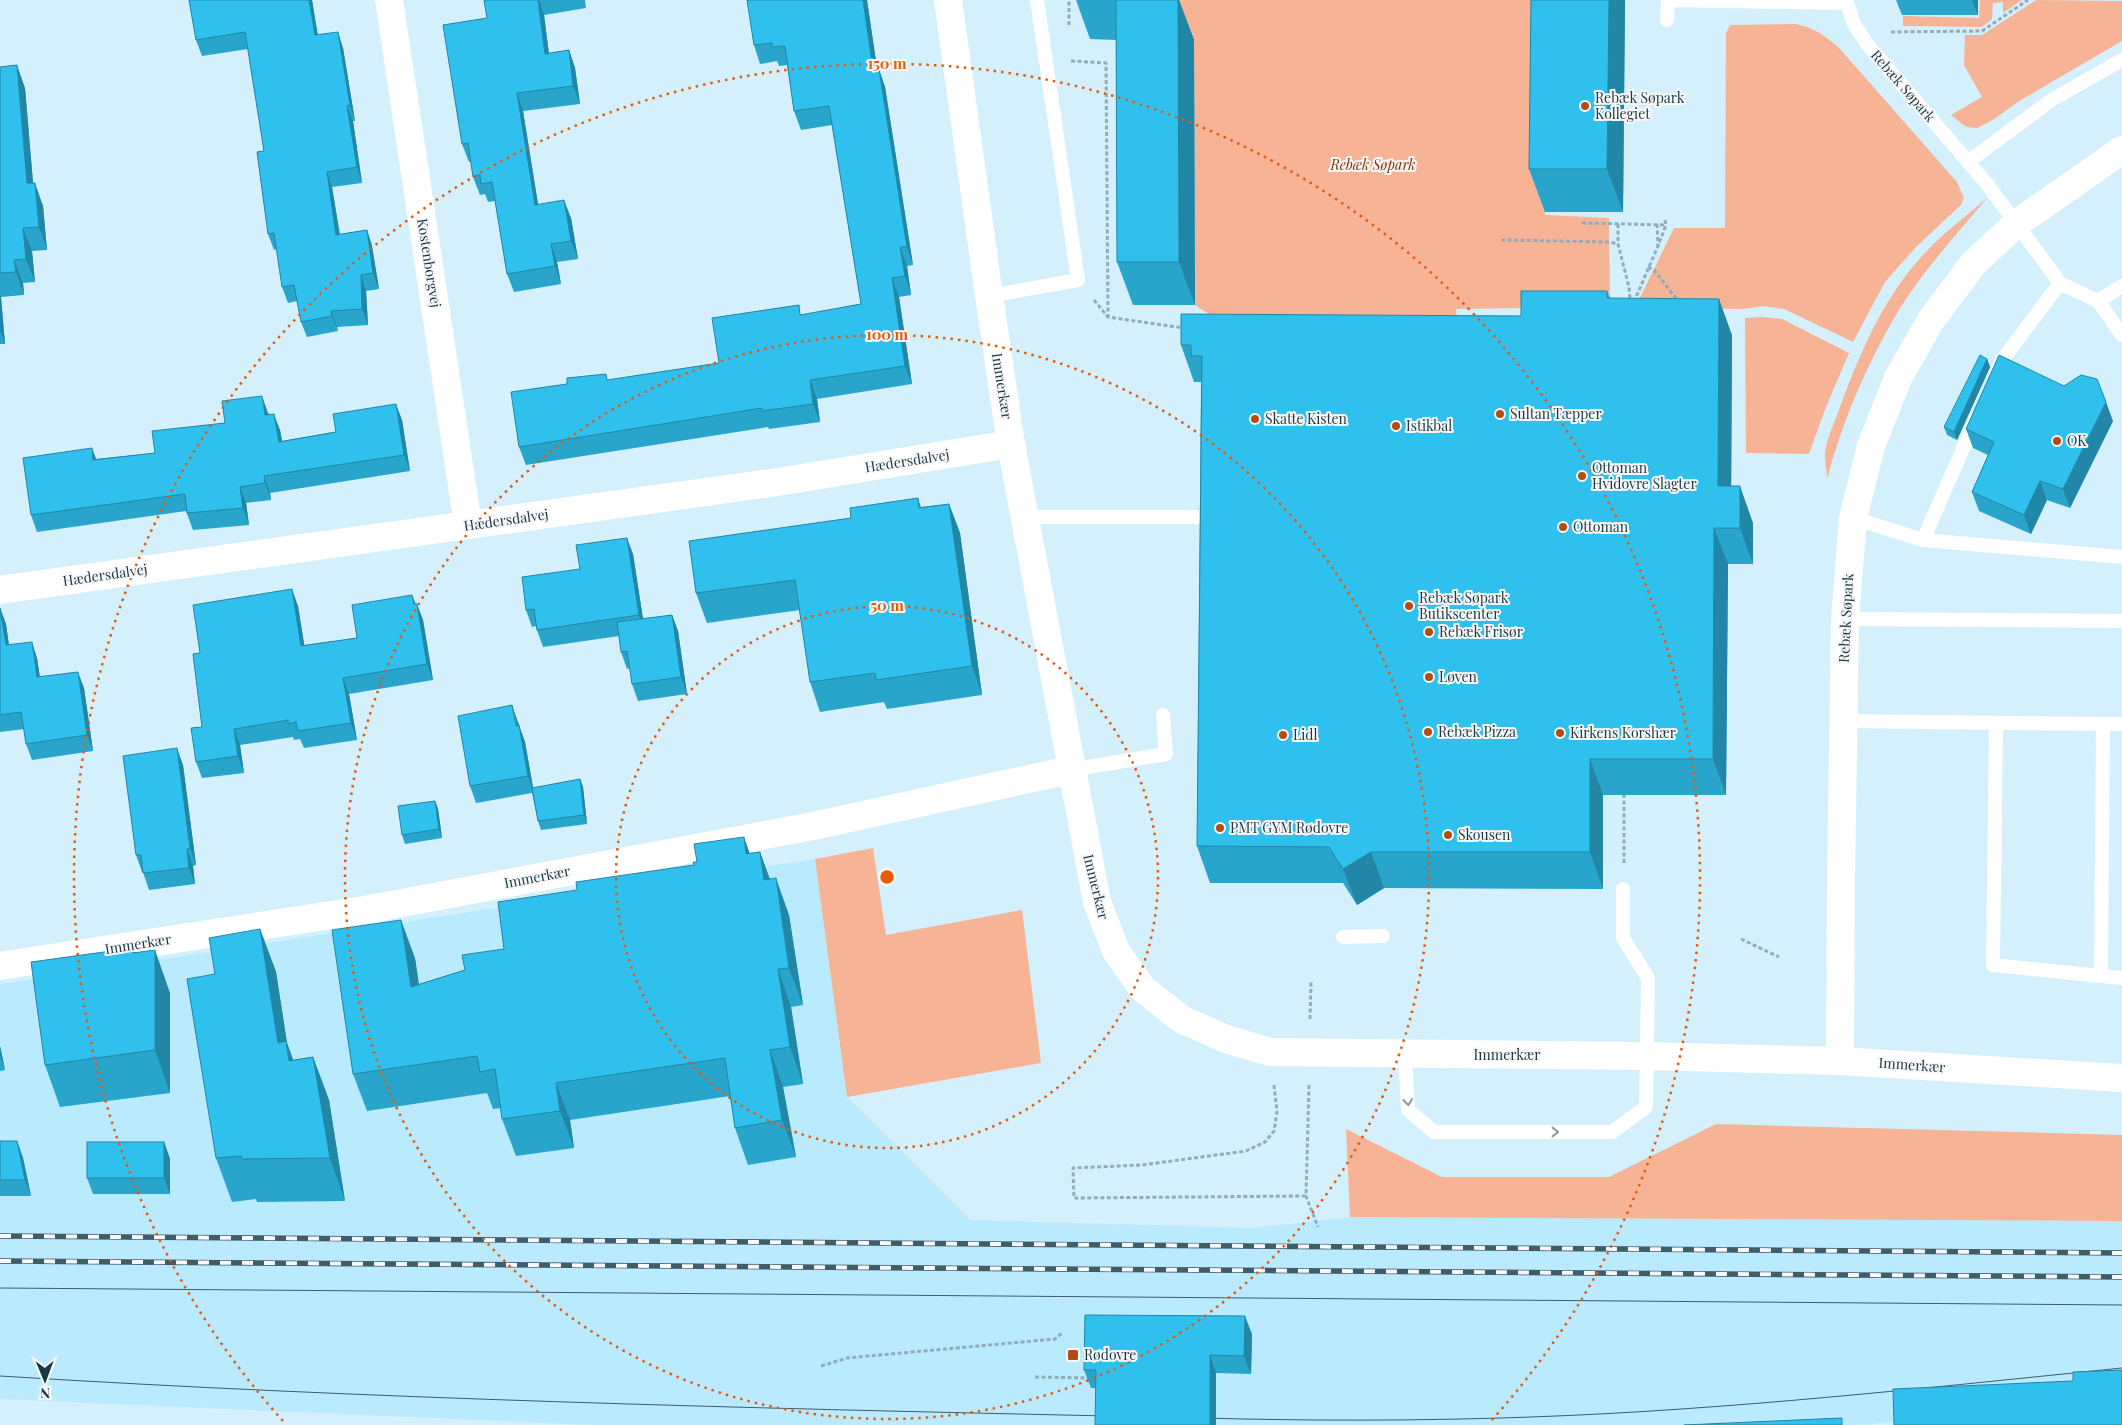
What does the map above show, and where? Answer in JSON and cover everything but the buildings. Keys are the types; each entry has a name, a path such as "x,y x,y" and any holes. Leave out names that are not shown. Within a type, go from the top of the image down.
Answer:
{"street":[{"name":"Kostenborgvej","path":"389,0 468,525"},
{"name":"Immerkær","path":"948,0 988,296 1011,444 1070,770 1097,902 1116,951 1142,988 1181,1019 1226,1039 1270,1052 1647,1056 1840,1061 2122,1078"},
{"name":"Rebæk Søpark","path":"1840,1061 1842,722 1845,619 1853,518 1871,446 1898,378 1931,320 1973,264 2016,224 2122,150"},
{"name":"Hædersdalvej","path":"0,590 771,483 1011,444"},
{"name":"Immerkær","path":"0,966 364,910 812,826 1070,770"}],"lane":[{"path":"988,296 1078,280 1037,0"},
{"name":"Rebæk Søpark","path":"1657,0 1846,2 1854,24 1867,44 1987,184 2016,224"},
{"path":"1667,20 1668,0"},
{"path":"1968,162 2053,99 2122,60"},
{"path":"2016,224 2060,282 2098,301 2122,336"},
{"path":"1991,386 2003,359 2060,282"},
{"path":"2098,301 2122,286"},
{"path":"1923,540 1983,404"},
{"path":"1024,517 1196,517"},
{"path":"1853,518 1923,540 2122,557"},
{"path":"1845,619 2122,621"},
{"path":"1070,770 1166,754 1163,715"},
{"path":"1842,722 2122,724"},
{"path":"1996,723 1993,965 2122,978"},
{"path":"2102,976 2103,724"},
{"path":"1405,1054 1408,1110 1434,1132 1612,1132 1646,1107 1648,978 1623,938 1623,889"},
{"path":"1343,936 1384,936"}],"path":[{"path":"1882,32 1982,31 2028,0"},
{"path":"1046,60 1106,63 1108,317"},
{"path":"1631,311 1666,225 1665,220"},
{"path":"1582,223 1666,225"},
{"path":"1618,224 1618,244 1629,287 1630,303"},
{"path":"1657,224 1658,246"},
{"path":"1501,240 1609,242 1618,244"},
{"path":"1648,267 1654,270 1683,307"},
{"path":"1078,280 1108,317 1188,328"},
{"path":"1623,889 1624,789"},
{"path":"1741,939 1779,957"},
{"path":"1270,1052 1277,1112 1274,1132 1265,1142 1246,1151 1142,1165 1073,1168 1074,1198 1306,1196"},
{"path":"1308,1124 1306,1196 1318,1227"},
{"path":"821,1366 847,1358 1055,1339 1063,1332"},
{"path":"1035,1377 1094,1378"}],"shaded area":[{"path":"815,859 847,1097 970,1220 1254,1228 1350,1217 2122,1221 2122,1393 1863,1425 593,1425 0,1399 0,984"}],"green space":[{"name":"Rebæk Søpark","path":"1153,0 1547,0 1545,215 1609,218 1610,307 1456,309 1458,332 1219,321 1195,305 1194,40"},
{"path":"1980,0 2022,0 2003,13 2003,2 1993,3 1992,19 1982,27 1903,26 1903,16 1979,18"},
{"path":"2036,0 2122,1 2122,41 2021,100 1991,121 1977,128 1966,127 1951,115 1982,97 1964,65 1965,35 1982,35"},
{"path":"1796,24 1820,33 1840,49 1957,182 1964,198 1961,205 1916,247 1885,282 1853,342 1784,309 1763,306 1744,309 1635,308 1674,228 1725,228 1726,33 1730,25"},
{"path":"1987,198 1928,269 1896,315 1856,395 1827,479 1826,445 1854,371 1883,310 1922,256"},
{"path":"1745,318 1782,319 1849,353 1826,407 1809,454 1746,453"},
{"path":"873,848 886,935 1022,910 1041,1063 847,1097 815,859"},
{"path":"1716,1124 2122,1135 2122,1221 1350,1217 1346,1129 1442,1177 1609,1177"}],"tram line":[{"path":"0,1288 2122,1305"},
{"path":"1202,1418 1407,1420 1605,1414 1753,1404 2122,1368"},
{"path":"0,1376 415,1397 1109,1416"}],"railway":[{"path":"0,1236 2122,1253"},
{"path":"0,1261 2122,1277"}],"place":[{"name":"Rebæk Søpark Kollegiet","path":"1585,106"},
{"name":"Sultan Tæpper","path":"1500,414"},
{"name":"Skatte Kisten","path":"1255,419"},
{"name":"Istikbal","path":"1396,426"},
{"name":"OK","path":"2057,441"},
{"name":"Ottoman Hvidovre Slagter","path":"1582,476"},
{"name":"Ottoman","path":"1563,527"},
{"name":"Rebæk Søpark Butikscenter","path":"1409,606"},
{"name":"Rebæk Frisør","path":"1429,632"},
{"name":"Løven","path":"1429,677"},
{"name":"Rebæk Pizza","path":"1428,732"},
{"name":"Kirkens Korshær","path":"1560,733"},
{"name":"Lidl","path":"1283,735"},
{"name":"PMT GYM Rødovre","path":"1220,828"},
{"name":"Skousen","path":"1448,835"},
{"name":"Rødovre","path":"1073,1355"}]}
